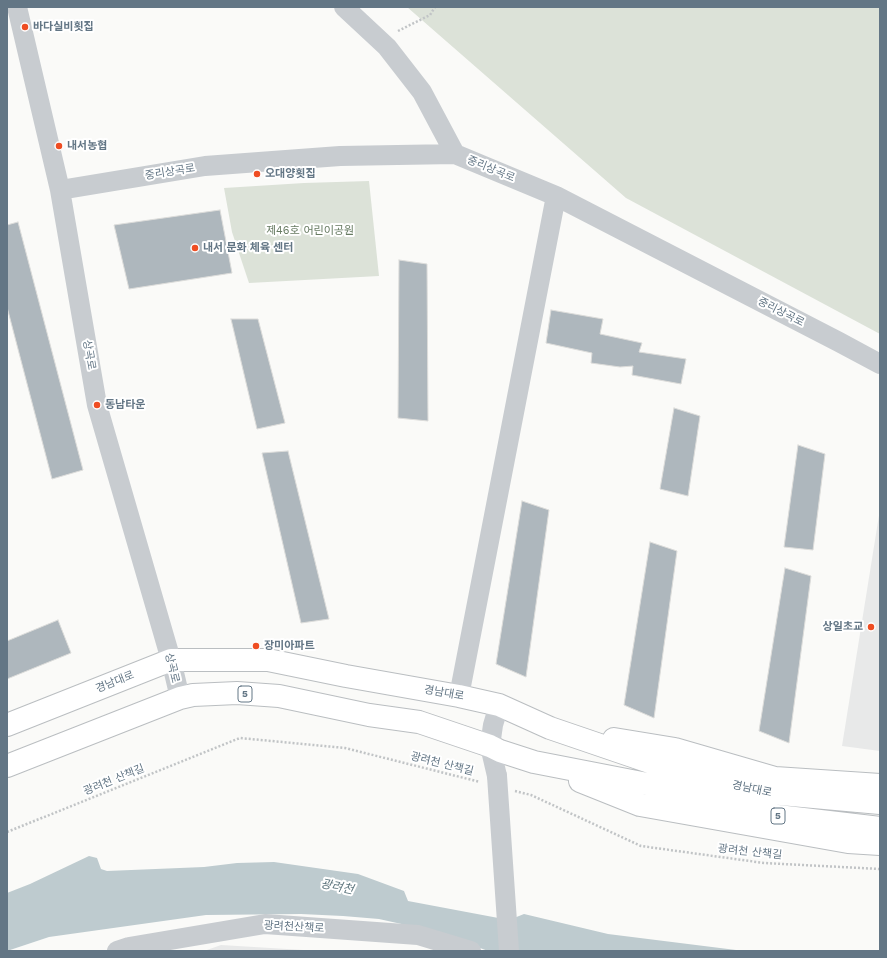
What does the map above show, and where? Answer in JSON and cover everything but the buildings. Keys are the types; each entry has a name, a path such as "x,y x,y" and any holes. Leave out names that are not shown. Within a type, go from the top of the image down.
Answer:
{"highway":[{"name":"경남대로","path":"7,725 171,660 268,660 499,705 550,728 680,781 769,815 880,828"},
{"name":"경남대로","path":"7,766 180,698 193,695 237,693 279,696 369,715 419,722 534,762 770,793 880,803"},
{"path":"550,728 675,749 775,778 880,785"},
{"path":"534,762 640,805 848,842 880,844"}],"street":[{"name":"상곡로","path":"17,7 60,190 97,405 171,660 180,698"},
{"path":"344,7 387,47 422,92 455,154"},
{"name":"중리상곡로","path":"60,190 212,165 340,156 455,154 556,196 880,364"},
{"path":"459,696 556,196"},
{"path":"499,705 493,725 490,746 497,783 508,951"},
{"name":"광려천산책로","path":"117,951 128,947 265,924 418,935 471,951"}],"path":[{"path":"379,39 401,30 430,15 435,7"},
{"name":"광려천 산책길","path":"7,832 240,738 345,748 497,783 531,795 641,846 764,862 880,869"}],"shaded area":[{"name":"상일초교","path":"880,509 880,751 842,746"},
{"path":"221,945 320,951 204,951"}],"green space":[{"path":"407,7 880,7 880,334 626,198"},
{"name":"제46호 어린이공원","path":"369,181 379,276 249,283 232,232 224,188"}],"water":[{"name":"광려천","path":"89,856 97,858 101,869 107,871 204,867 237,863 274,862 358,874 404,891 408,901 509,920 524,914 608,934 744,951 488,951 456,939 415,927 379,919 301,914 206,915 49,937 7,951 7,893 30,884"}],"place":[{"name":"바다실비횟집","path":"25,27"},
{"name":"내서농협","path":"59,146"},
{"name":"오대양횟집","path":"257,174"},
{"name":"내서 문화 체육 센터","path":"195,248"},
{"name":"동남타운","path":"97,405"},
{"name":"상일초교","path":"871,627"},
{"name":"장미아파트","path":"256,646"}]}
